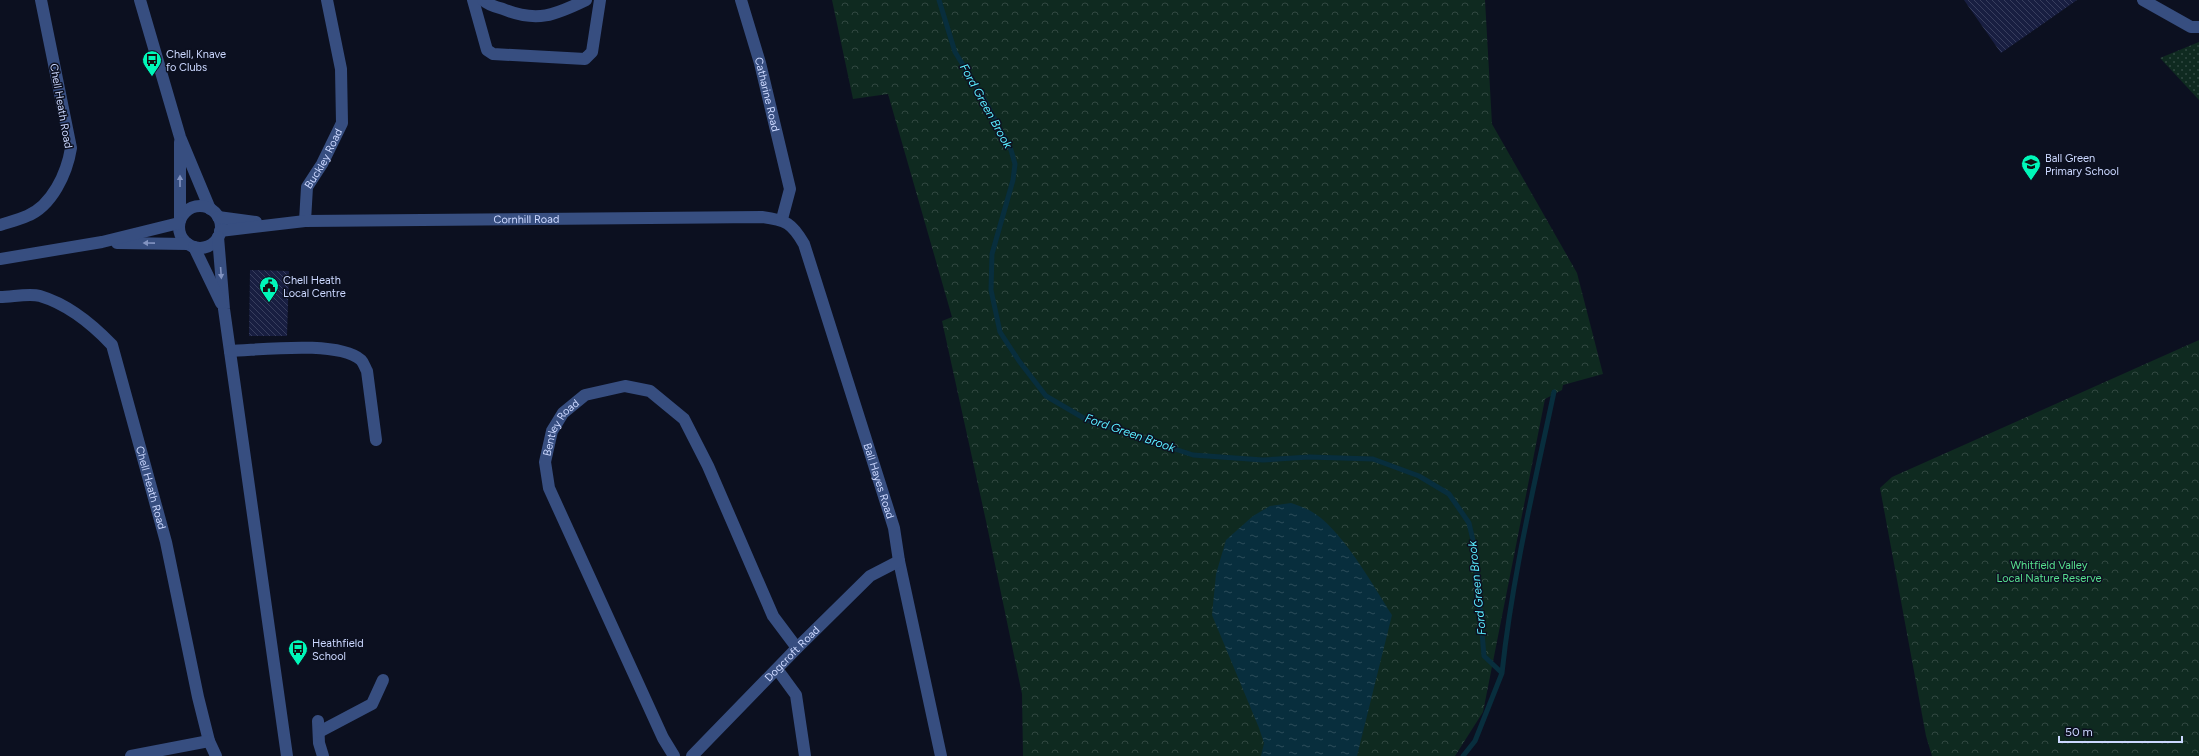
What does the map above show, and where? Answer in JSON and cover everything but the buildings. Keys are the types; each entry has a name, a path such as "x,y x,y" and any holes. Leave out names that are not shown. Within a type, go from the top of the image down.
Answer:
{"street":[{"name":"Chell Heath Road","path":"0,225 28,216 50,199 69,163 71,148 41,0"},
{"path":"140,0 180,137 214,213 219,234 224,309 287,756"},
{"name":"Buckley Road","path":"305,221 307,186 322,164 342,123 341,69 327,0"},
{"path":"472,0 487,50 494,54 585,59 592,52 600,0"},
{"path":"483,0 510,12 531,17 556,14 586,0"},
{"name":"Catharine Road","path":"741,0 760,63 790,189 782,219"},
{"path":"2143,0 2191,27 2199,27"},
{"path":"180,137 180,234 191,246 224,309"},
{"path":"0,259 102,242 179,221 186,210 193,207 203,206 214,213"},
{"name":"Cornhill Road","path":"214,213 272,224"},
{"name":"Cornhill Road","path":"219,234 272,224 305,221 762,217 782,219"},
{"name":"Ball Hayes Road","path":"782,219 795,228 804,244 894,528 899,561 941,756"},
{"path":"102,242 208,246 219,234"},
{"name":"Chell Heath Road","path":"0,297 39,296 68,309 98,330 112,345 166,542 209,741 216,756"},
{"path":"230,351 328,348 353,355 362,361 366,371 376,440"},
{"name":"Bentley Road","path":"674,756 663,738 549,488 545,462 552,431 563,413 585,395 625,386 650,391 684,419 708,466 773,616 797,648"},
{"name":"Dogcroft Road","path":"692,756 797,648 870,576 899,561"},
{"path":"777,669 796,695 805,756"},
{"path":"323,756 319,727 372,704 383,680"},
{"path":"131,756 209,741"}],"green space":[{"path":"832,0 1485,0 1492,124 1577,273 1603,374 1563,385 1562,390 1545,399 1483,712 1455,756 1023,756 1022,694 942,321 952,317 888,94 853,99"},
{"path":"2199,42 2199,100 2160,58"},
{"name":"Whitfield Valley Local Nature Reserve","path":"2199,340 2199,756 1932,756 1926,736 1880,488 1892,477"}],"water":[{"path":"1291,503 1309,510 1333,529 1355,557 1392,615 1357,756 1261,756 1264,743 1259,728 1212,615 1216,574 1226,540 1253,516 1270,506"}],"waterway":[{"name":"Ford Green Brook","path":"939,0 955,52 984,99 1011,150 1015,164 1013,180 992,254 991,290 1000,332 1019,361 1046,396 1087,420 1193,455 1263,460 1309,457 1373,459 1419,476 1449,494 1469,523 1475,549 1484,656 1502,673 1475,741 1463,756"},
{"name":"Ford Green Brook","path":"1502,673 1506,638 1518,567 1531,497 1554,392"}],"place":[{"name":"Chell, Knave fo Clubs","path":"152,77"},
{"name":"Ball Green Primary School","path":"2031,181"},
{"name":"Chell Heath Local Centre","path":"269,303"},
{"name":"Heathfield School","path":"298,666"}]}
